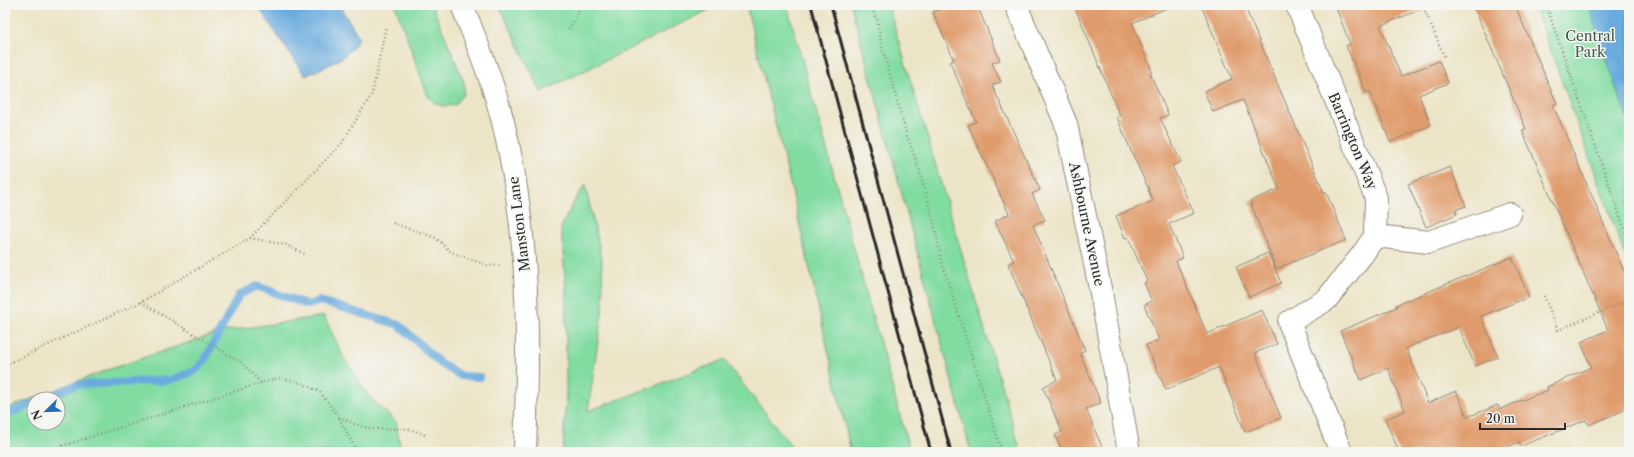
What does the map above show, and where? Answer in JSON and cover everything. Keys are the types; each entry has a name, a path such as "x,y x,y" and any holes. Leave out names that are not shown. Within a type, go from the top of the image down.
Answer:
{"street":[{"name":"Manston Lane","path":"462,5 490,78 503,121 515,181 526,263 528,366 524,452"},
{"name":"Ashbourne Avenue","path":"1016,5 1066,124 1102,298 1129,452"},
{"name":"Barrington Way","path":"1297,5 1376,198 1375,236"},
{"path":"1341,452 1289,322 1326,300 1375,236 1429,242 1510,214"}],"path":[{"path":"569,29 582,5"},
{"path":"870,5 877,19 881,43 906,133 919,169 934,223 941,260 1002,452"},
{"path":"1546,5 1629,242"},
{"path":"1425,11 1445,58"},
{"path":"5,365 141,302 250,238 342,143 372,94 386,26"},
{"path":"393,223 436,238 451,252 489,266 526,263"},
{"path":"250,238 286,245 307,255"},
{"path":"1544,296 1558,330 1629,300"},
{"path":"141,302 242,364 261,383"},
{"path":"44,452 280,378 301,383 320,392 338,416 357,452"},
{"path":"338,416 358,426 376,429 414,429 425,435"}],"green space":[{"path":"395,5 432,5 464,82 464,94 455,105 446,106 437,104 428,96"},
{"path":"499,5 719,5 541,92"},
{"path":"746,5 787,5 910,452 851,452 792,191"},
{"path":"851,5 888,5 1021,452 971,452"},
{"name":"Central Park","path":"1534,5 1629,5 1629,266"},
{"path":"585,185 602,259 603,306 588,411 724,360 796,452 563,452 566,395 566,291 561,227 575,200"},
{"path":"324,316 344,358 369,397 396,422 401,452 5,452 5,409 26,401 26,431 66,431 66,391 52,391 107,370 220,332"}],"water":[{"path":"257,5 339,5 359,37 350,51 336,61 305,76"},
{"path":"1590,5 1629,5 1629,123 1598,38"}],"building":[{"path":"948,5 977,5 1000,60 992,63 1001,82 992,85 1040,190 1032,194 1045,220 1033,225 1085,350 1080,353 1101,403 1086,409 1104,452 1063,452 1055,435 1062,432 1043,387 1057,380 1008,264 1014,261 995,221 1009,214 968,125 976,122 950,62 954,60 933,12"},
{"path":"1074,5 1174,5 1132,23 1152,72 1150,73 1168,115 1160,118 1181,162 1172,166 1194,213 1169,224 1183,258 1176,261 1207,334 1262,310 1277,344 1255,353 1281,418 1245,432 1219,367 1166,390 1146,345 1159,340 1144,305 1152,301 1144,283 1147,281 1128,237 1125,238 1116,216 1153,201 1117,117 1120,116"},
{"path":"1201,5 1244,5 1324,193 1326,192 1346,240 1276,269 1250,201 1279,189 1243,100 1213,112 1204,91 1232,79"},
{"path":"1335,5 1431,5 1380,26 1401,76 1439,61 1448,83 1419,95 1431,125 1390,142 1370,91 1366,93 1346,46 1350,44"},
{"path":"1473,5 1515,5 1557,104 1553,105 1629,283 1629,408 1589,425 1586,420 1521,446 1519,442 1495,452 1399,452 1385,419 1405,411 1388,368 1361,380 1340,331 1397,307 1396,305 1512,257 1529,297 1481,316 1498,357 1475,366 1459,327 1406,348 1428,403 1456,391 1467,417 1498,405 1500,409 1548,390 1547,387 1591,367 1581,342 1608,330 1522,130 1526,129"},
{"path":"1450,167 1466,206 1455,210 1457,214 1426,227 1408,184"},
{"path":"1268,253 1281,283 1249,297 1236,267"}],"waterway":[{"path":"62,391 76,385 170,380 195,371 204,361 239,295 257,286 308,305 320,301 399,325 440,363 461,376 480,377"},
{"path":"5,415 26,406"}],"railway":[{"path":"811,5 931,452"},
{"path":"831,5 951,452"}]}
